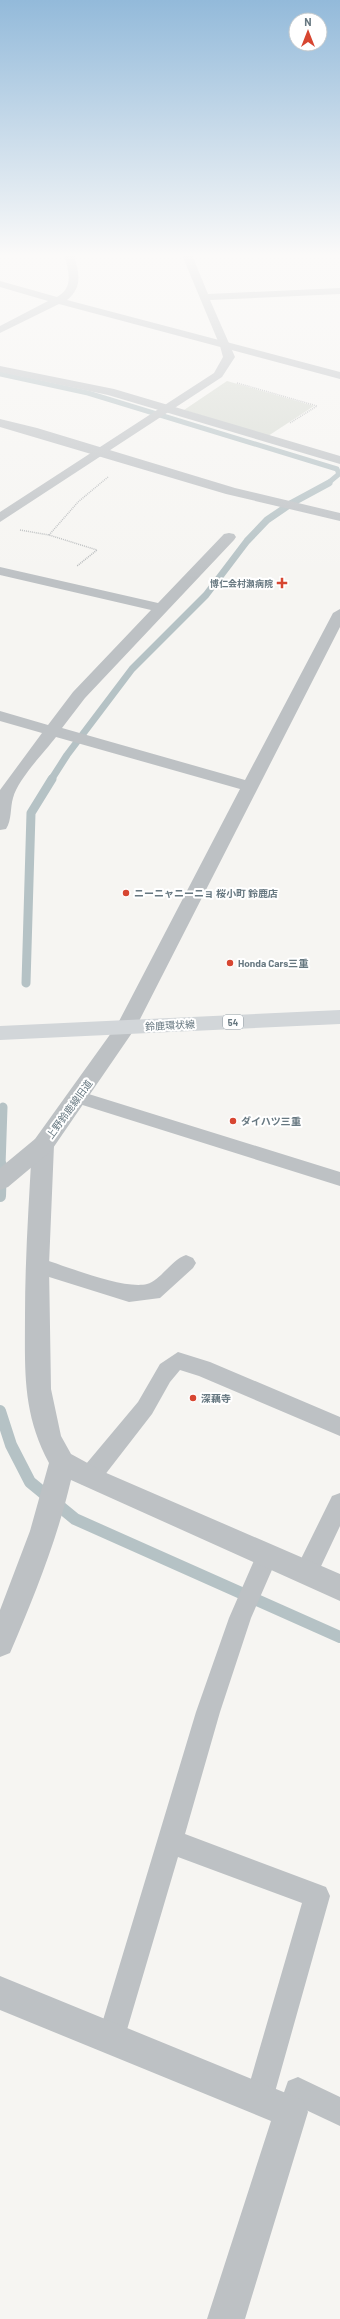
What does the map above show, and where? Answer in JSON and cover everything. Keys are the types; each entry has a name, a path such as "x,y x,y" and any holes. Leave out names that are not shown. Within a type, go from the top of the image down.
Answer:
{"main road":[{"name":"鈴鹿環状線","path":"0,1033 340,1017"}],"street":[{"path":"0,518 154,419 218,375 225,363"},
{"path":"291,363 340,376"},
{"path":"0,369 110,392 166,410 340,460"},
{"path":"0,423 277,503 340,517"},
{"path":"0,825 4,798 11,785 58,732 79,695 229,537"},
{"path":"0,571 160,608"},
{"name":"上野鈴鹿線旧道","path":"0,1181 43,1145 79,1097 126,1027 340,613"},
{"path":"0,716 251,787"},
{"path":"0,1643 22,1593 60,1469 49,1438 38,1389 37,1265 43,1145"},
{"path":"60,1469 89,1477 264,1564 306,1573 340,1588"},
{"path":"0,1994 291,2112 226,2319"}],"lane":[{"path":"79,1097 340,1179"},
{"path":"37,1265 129,1294 153,1292 186,1263"},
{"path":"89,1477 108,1458 146,1406 168,1366 178,1361 203,1368 340,1427"},
{"path":"306,1573 340,1503"},
{"path":"111,2040 208,1712 240,1618 264,1564"},
{"path":"169,1841 316,1896 259,2099"},
{"path":"291,2112 298,2091 340,2112"}],"path":[{"path":"232,381 317,406 266,438"},
{"path":"49,535 94,487 132,461"},
{"path":"15,529 49,535 97,550 54,584"}],"shaded area":[{"path":"227,381 314,406 268,436 184,410"}],"waterway":[{"path":"0,374 88,393 337,469 339,474 327,484"},
{"path":"51,780 67,755 132,669 206,595 247,541 267,520 292,503 329,483"},
{"path":"26,983 31,813 52,779"},
{"path":"1,1166 3,1107"},
{"path":"0,1196 1,1165"},
{"path":"0,1411 11,1445 30,1482 75,1519 340,1637"}],"place":[{"name":"博仁会村瀬病院","path":"282,583"},
{"name":"ニーニャニーニョ 桜小町 鈴鹿店","path":"126,893"},
{"name":"Honda Cars三重","path":"230,963"},
{"name":"ダイハツ三重","path":"233,1121"},
{"name":"深藕寺","path":"193,1398"}]}
